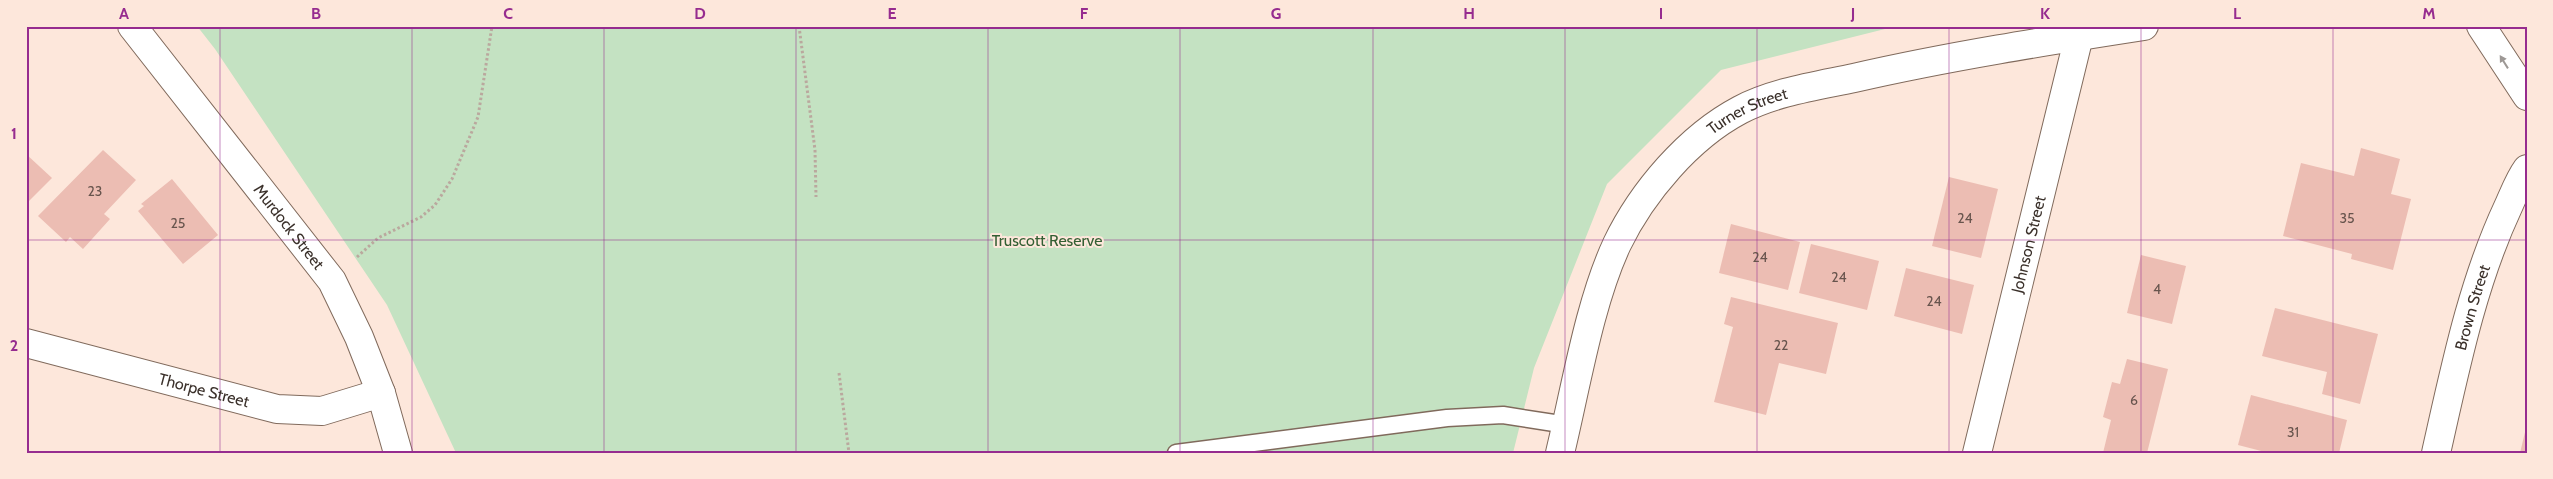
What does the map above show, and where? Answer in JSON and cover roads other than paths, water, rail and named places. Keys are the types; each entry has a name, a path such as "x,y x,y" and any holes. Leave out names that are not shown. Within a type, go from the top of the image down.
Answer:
{"street":[{"name":"Murdock Street","path":"132,26 332,281 353,321 381,393 398,453"},
{"name":"Turner Street","path":"1560,453 1598,293 1618,243 1643,202 1672,163 1706,132 1741,110 1785,93 1931,60 2144,26"},
{"path":"2481,26 2527,96"},
{"name":"Johnson Street","path":"1978,453 2079,36"},
{"name":"Brown Street","path":"2436,453 2456,366 2482,272 2502,221 2527,169"},
{"name":"Thorpe Street","path":"26,343 277,410 322,411 381,393"}],"lane":[{"path":"1176,453 1447,418 1503,415 1567,425"}],"park label":[{"name":"Truscott Reserve","path":"1047,240"}]}
